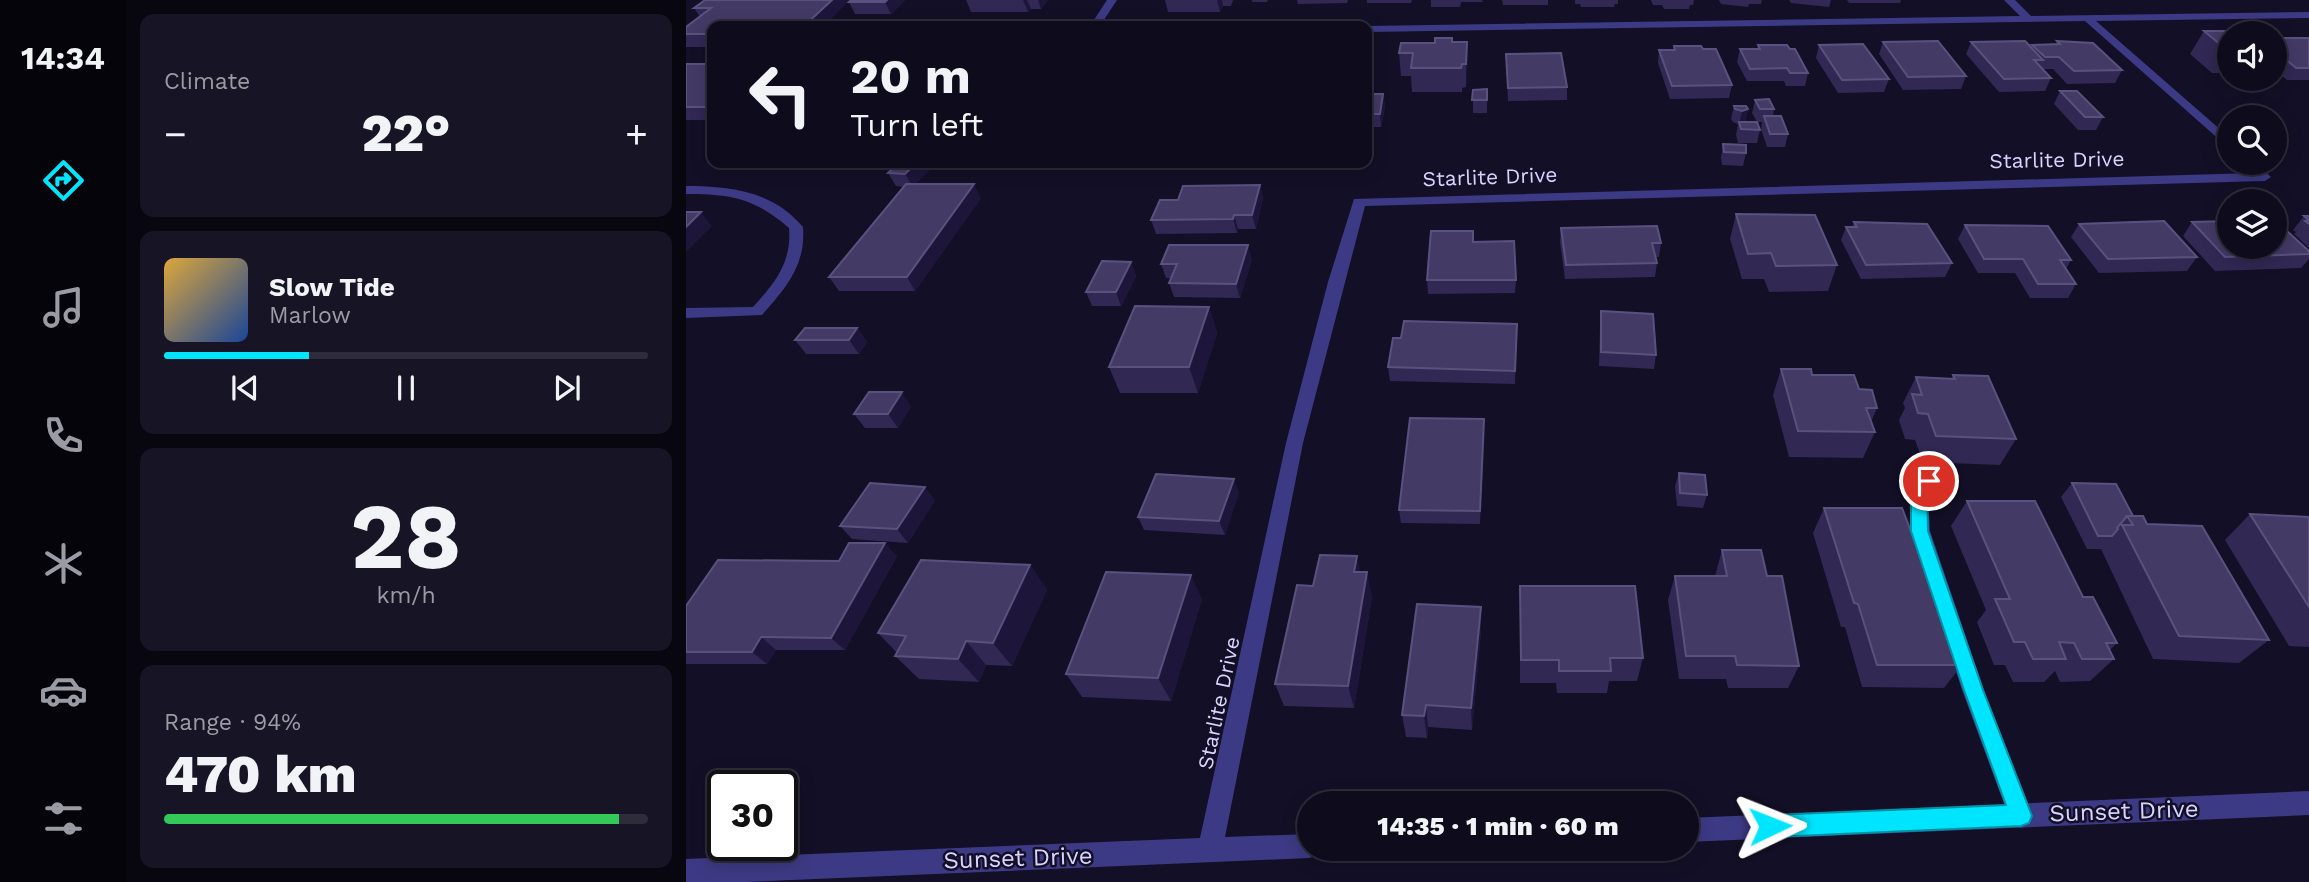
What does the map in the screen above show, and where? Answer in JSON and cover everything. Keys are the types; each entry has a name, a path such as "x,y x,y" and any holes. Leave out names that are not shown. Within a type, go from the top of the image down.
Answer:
{"street":[{"path":"1098,21 1112,0"},
{"path":"2009,0 2028,19"},
{"path":"1372,29 2309,15"},
{"path":"2088,19 2217,133"},
{"name":"Starlite Drive","path":"1210,850 1290,463 1334,281 1359,202 1914,184 2265,177 2263,175"},
{"path":"686,190 720,190 758,197 796,227 799,247 786,279 758,312 686,313"},
{"path":"1949,479 1929,481 1919,494 1920,531 1973,690 2021,816"},
{"name":"Sunset Drive","path":"1699,829 2309,803"},
{"name":"Sunset Drive","path":"686,872 1297,846"}],"building":[{"path":"705,0 832,0 809,21 707,21 707,34 686,34 686,27 711,8 694,8"},
{"path":"851,0 887,0 849,2"},
{"path":"2204,31 2217,31 2217,42"},
{"path":"1435,38 1452,38 1452,42 1467,42 1466,64 1462,64 1461,68 1411,68 1413,53 1399,53 1401,43 1435,43"},
{"path":"2287,38 2309,38 2309,68 2296,68 2287,60"},
{"path":"1938,41 1966,76 1908,77 1883,42"},
{"path":"2025,41 2043,60 2034,60 2051,78 2004,79 1971,42"},
{"path":"2057,41 2093,43 2122,70 2074,71 2059,57 2045,57 2032,45 2060,44"},
{"path":"1863,44 1889,79 1842,80 1819,45"},
{"path":"1758,45 1787,45 1790,49 1795,49 1808,73 1790,73 1787,68 1750,69 1740,49 1760,49"},
{"path":"1674,46 1716,49 1732,85 1672,86 1659,50 1675,50"},
{"path":"1561,53 1567,87 1508,88 1506,54"},
{"path":"686,64 707,64 707,107 686,107"},
{"path":"1487,89 1487,100 1472,100 1473,90"},
{"path":"2060,91 2077,91 2103,117 2085,117"},
{"path":"1372,94 1383,94 1380,114 1372,114"},
{"path":"1769,99 1774,109 1760,109 1755,100"},
{"path":"1734,106 1746,106 1748,109 1742,111"},
{"path":"1764,116 1781,116 1788,134 1770,134"},
{"path":"1739,122 1757,122 1760,130 1741,129"},
{"path":"1723,144 1746,145 1746,153 1724,152"},
{"path":"894,168 911,168 905,174 888,173"},
{"path":"906,184 974,184 907,277 829,277"},
{"path":"1260,185 1252,215 1234,215 1233,219 1151,220 1160,200 1178,200 1183,186"},
{"path":"686,212 701,212 686,227"},
{"path":"1736,214 1815,215 1837,265 1776,266 1771,253 1748,254"},
{"path":"2164,221 2197,257 2108,259 2079,224"},
{"path":"2217,221 2217,249 2192,222"},
{"path":"1854,222 1927,224 1952,263 1866,265 1846,227 1857,227"},
{"path":"1965,225 2048,226 2071,260 2060,260 2076,284 2038,284 2023,259 1984,259"},
{"path":"1657,226 1661,243 1652,243 1657,263 1566,265 1561,228"},
{"path":"1431,231 1473,231 1473,242 1514,241 1516,280 1427,280"},
{"path":"2287,231 2309,251 2309,254 2287,255"},
{"path":"1169,245 1248,245 1236,284 1169,283 1177,264 1161,264"},
{"path":"1102,261 1131,262 1116,292 1086,292"},
{"path":"1135,306 1209,307 1189,367 1109,367"},
{"path":"1601,311 1653,314 1656,355 1601,352"},
{"path":"1404,321 1517,324 1515,371 1388,367 1393,338 1401,338"},
{"path":"805,328 857,328 849,340 795,340"},
{"path":"1781,369 1811,369 1812,375 1854,375 1859,389 1872,390 1877,408 1866,408 1875,432 1798,431"},
{"path":"1953,375 1988,376 2016,439 1936,436 1928,414 1918,413 1912,394 1922,395 1916,377 1955,379"},
{"path":"869,392 902,392 888,414 854,414"},
{"path":"1410,418 1484,419 1480,511 1399,510"},
{"path":"1679,473 1705,475 1707,495 1680,493"},
{"path":"1156,474 1234,479 1219,521 1138,517"},
{"path":"870,483 925,487 897,529 840,526"},
{"path":"2072,483 2116,484 2133,516 2127,516 2112,536 2098,536"},
{"path":"1967,501 2035,501 2083,597 2093,597 2117,643 2106,643 2114,659 2082,659 2074,643 2059,642 2066,659 2033,659 2025,642 2014,642 1995,599 2010,599"},
{"path":"1824,508 1902,508 1962,665 1877,665"},
{"path":"2250,514 2309,517 2309,607"},
{"path":"2127,516 2143,516 2147,524 2202,526 2269,640 2179,636 2122,525 2133,525"},
{"path":"849,543 885,543 831,638 761,637 752,652 686,652 686,606 718,560 839,561"},
{"path":"1722,550 1761,550 1767,576 1782,576 1799,666 1737,665 1735,656 1686,656 1675,576 1727,576"},
{"path":"1320,555 1357,556 1354,572 1367,572 1348,686 1275,684 1297,585 1313,586"},
{"path":"921,560 1030,565 993,643 966,641 958,659 895,656 906,636 878,633"},
{"path":"1106,572 1191,575 1158,678 1066,674"},
{"path":"1520,586 1635,586 1643,658 1610,658 1611,671 1559,671 1559,660 1521,660"},
{"path":"1417,604 1481,607 1471,708 1426,705 1424,716 1402,715"}],"route":[{"path":"1770,826 2021,816 1973,690 1920,531 1919,494 1929,481"}]}
